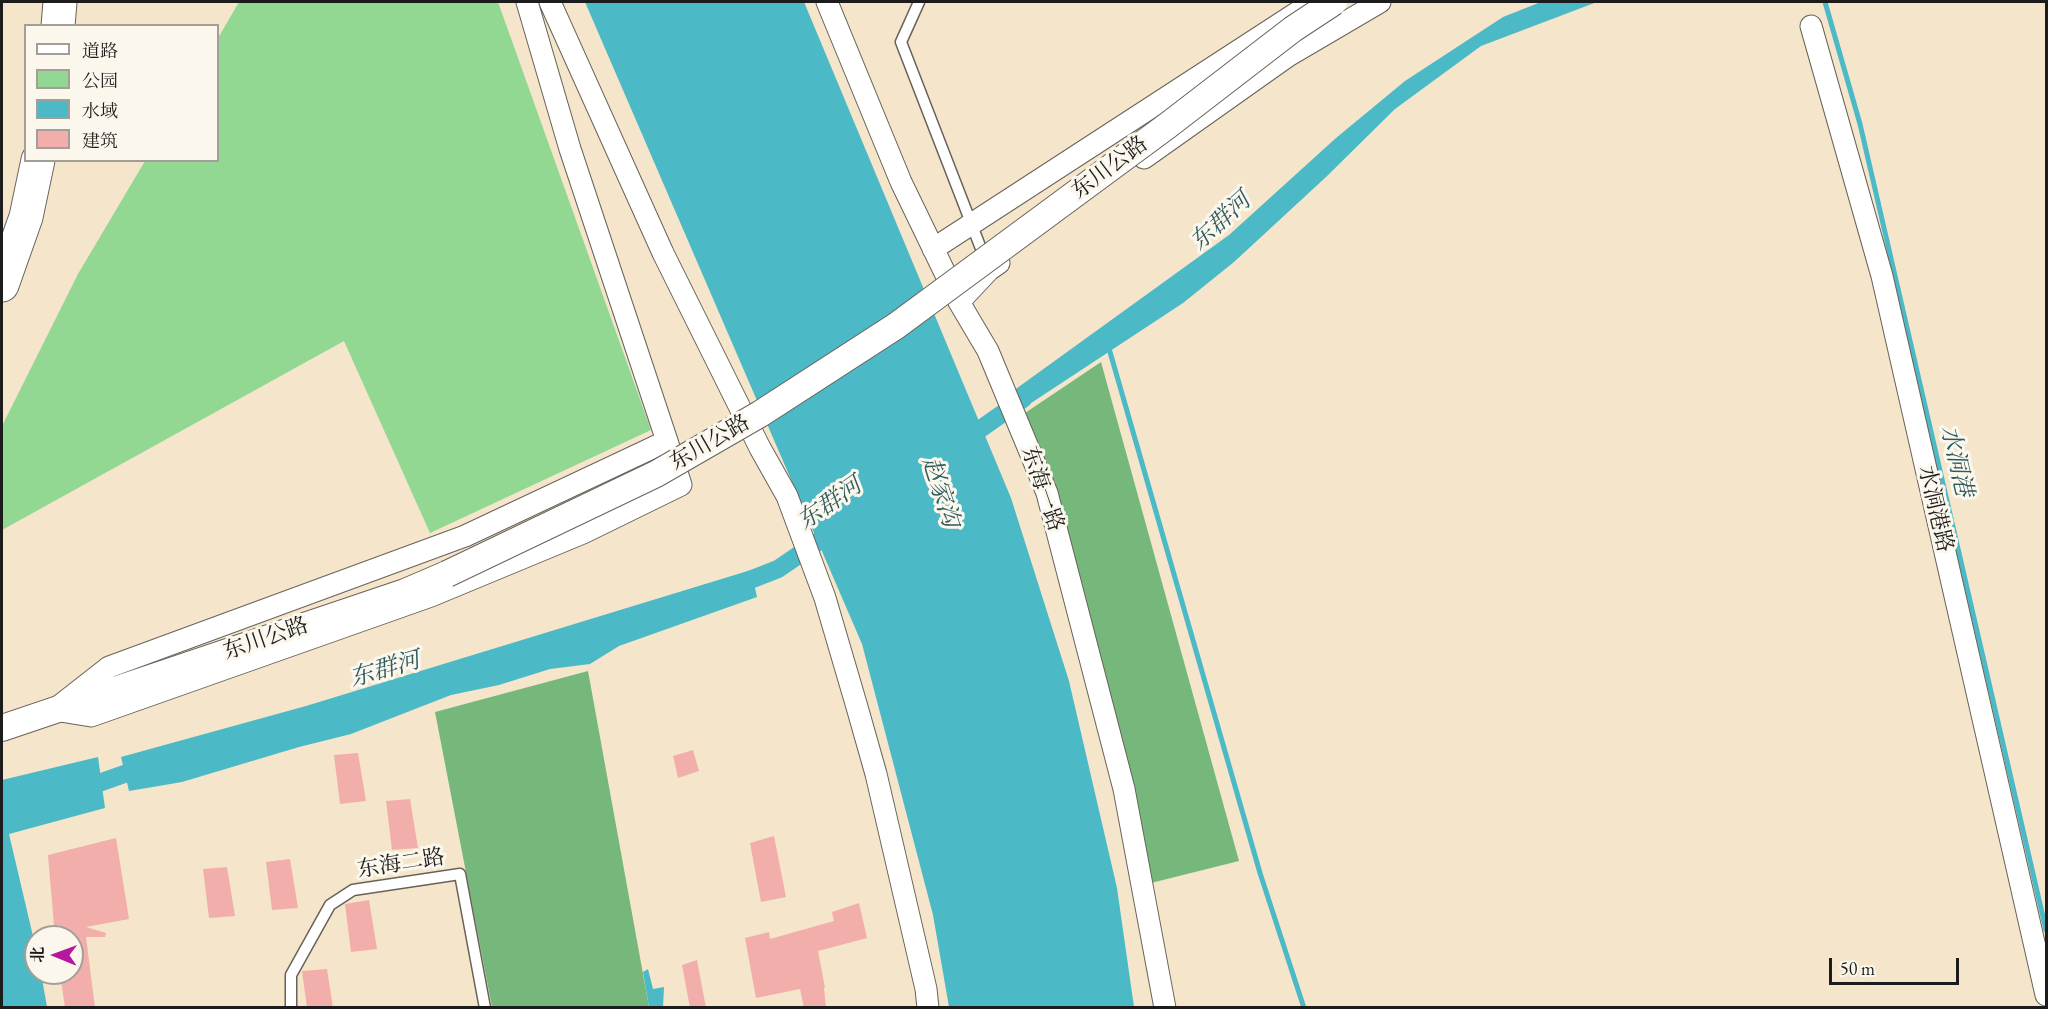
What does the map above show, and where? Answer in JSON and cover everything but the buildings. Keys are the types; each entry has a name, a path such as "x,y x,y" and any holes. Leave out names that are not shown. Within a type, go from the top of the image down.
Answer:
{"highway":[{"path":"58,24 60,2"},
{"path":"2,285 26,217 38,162"}],"street":[{"path":"54,710 91,716 420,600 583,533 681,485 570,149 527,2"},
{"path":"550,2 663,253 760,448 787,496 825,598 876,774 926,989 928,1008"},
{"name":"东海一路","path":"827,2 901,182 958,302 988,351 1047,493 1124,789 1165,1008"},
{"path":"933,249 1314,2"},
{"name":"东川公路","path":"2,728 405,592 656,474 760,414 896,326 1167,126 1293,29 1334,2"},
{"path":"958,302 989,270 1288,56 1380,2"},
{"name":"水洞港路","path":"1811,26 1882,276 2046,995"},
{"path":"54,710 109,667 465,536 667,441"}],"lane":[{"path":"919,2 900,42 989,270"},
{"name":"东海二路","path":"291,1008 291,975 330,905 353,890 460,874 485,1008"}],"green space":[{"path":"239,2 498,2 651,430 430,533 344,341 2,530 2,426 78,274 144,162 219,162 219,36"},
{"path":"1101,362 1239,861 1151,883 1025,413"},
{"path":"588,671 649,1007 492,1007 435,712"}],"water":[{"name":"赵家沟","path":"585,2 804,2 1011,498 1069,681 1117,888 1134,1007 949,1007 933,915 862,644"},
{"path":"1541,2 1597,2 1481,46 1395,109 1234,262 1183,303 1019,411 1013,391 1229,235 1336,138 1405,81 1503,17"},
{"path":"751,570 757,597 619,646 590,664 550,669 499,685 451,695 351,734 182,782 129,791 121,757 306,706"},
{"path":"98,757 105,808 9,834 30,925 24,925 24,985 43,985 47,1007 2,1007 2,780"},
{"path":"648,969 653,989 664,987 663,1007 649,1007 643,972"}],"waterway":[{"name":"水洞港","path":"1825,2 1860,124 2046,930"},
{"path":"1108,345 1260,873 1304,1008"},
{"name":"东群河","path":"962,442 1023,399"},
{"name":"东群河","path":"732,587 778,569 838,528"},
{"name":"东群河","path":"79,790 147,766"}]}
